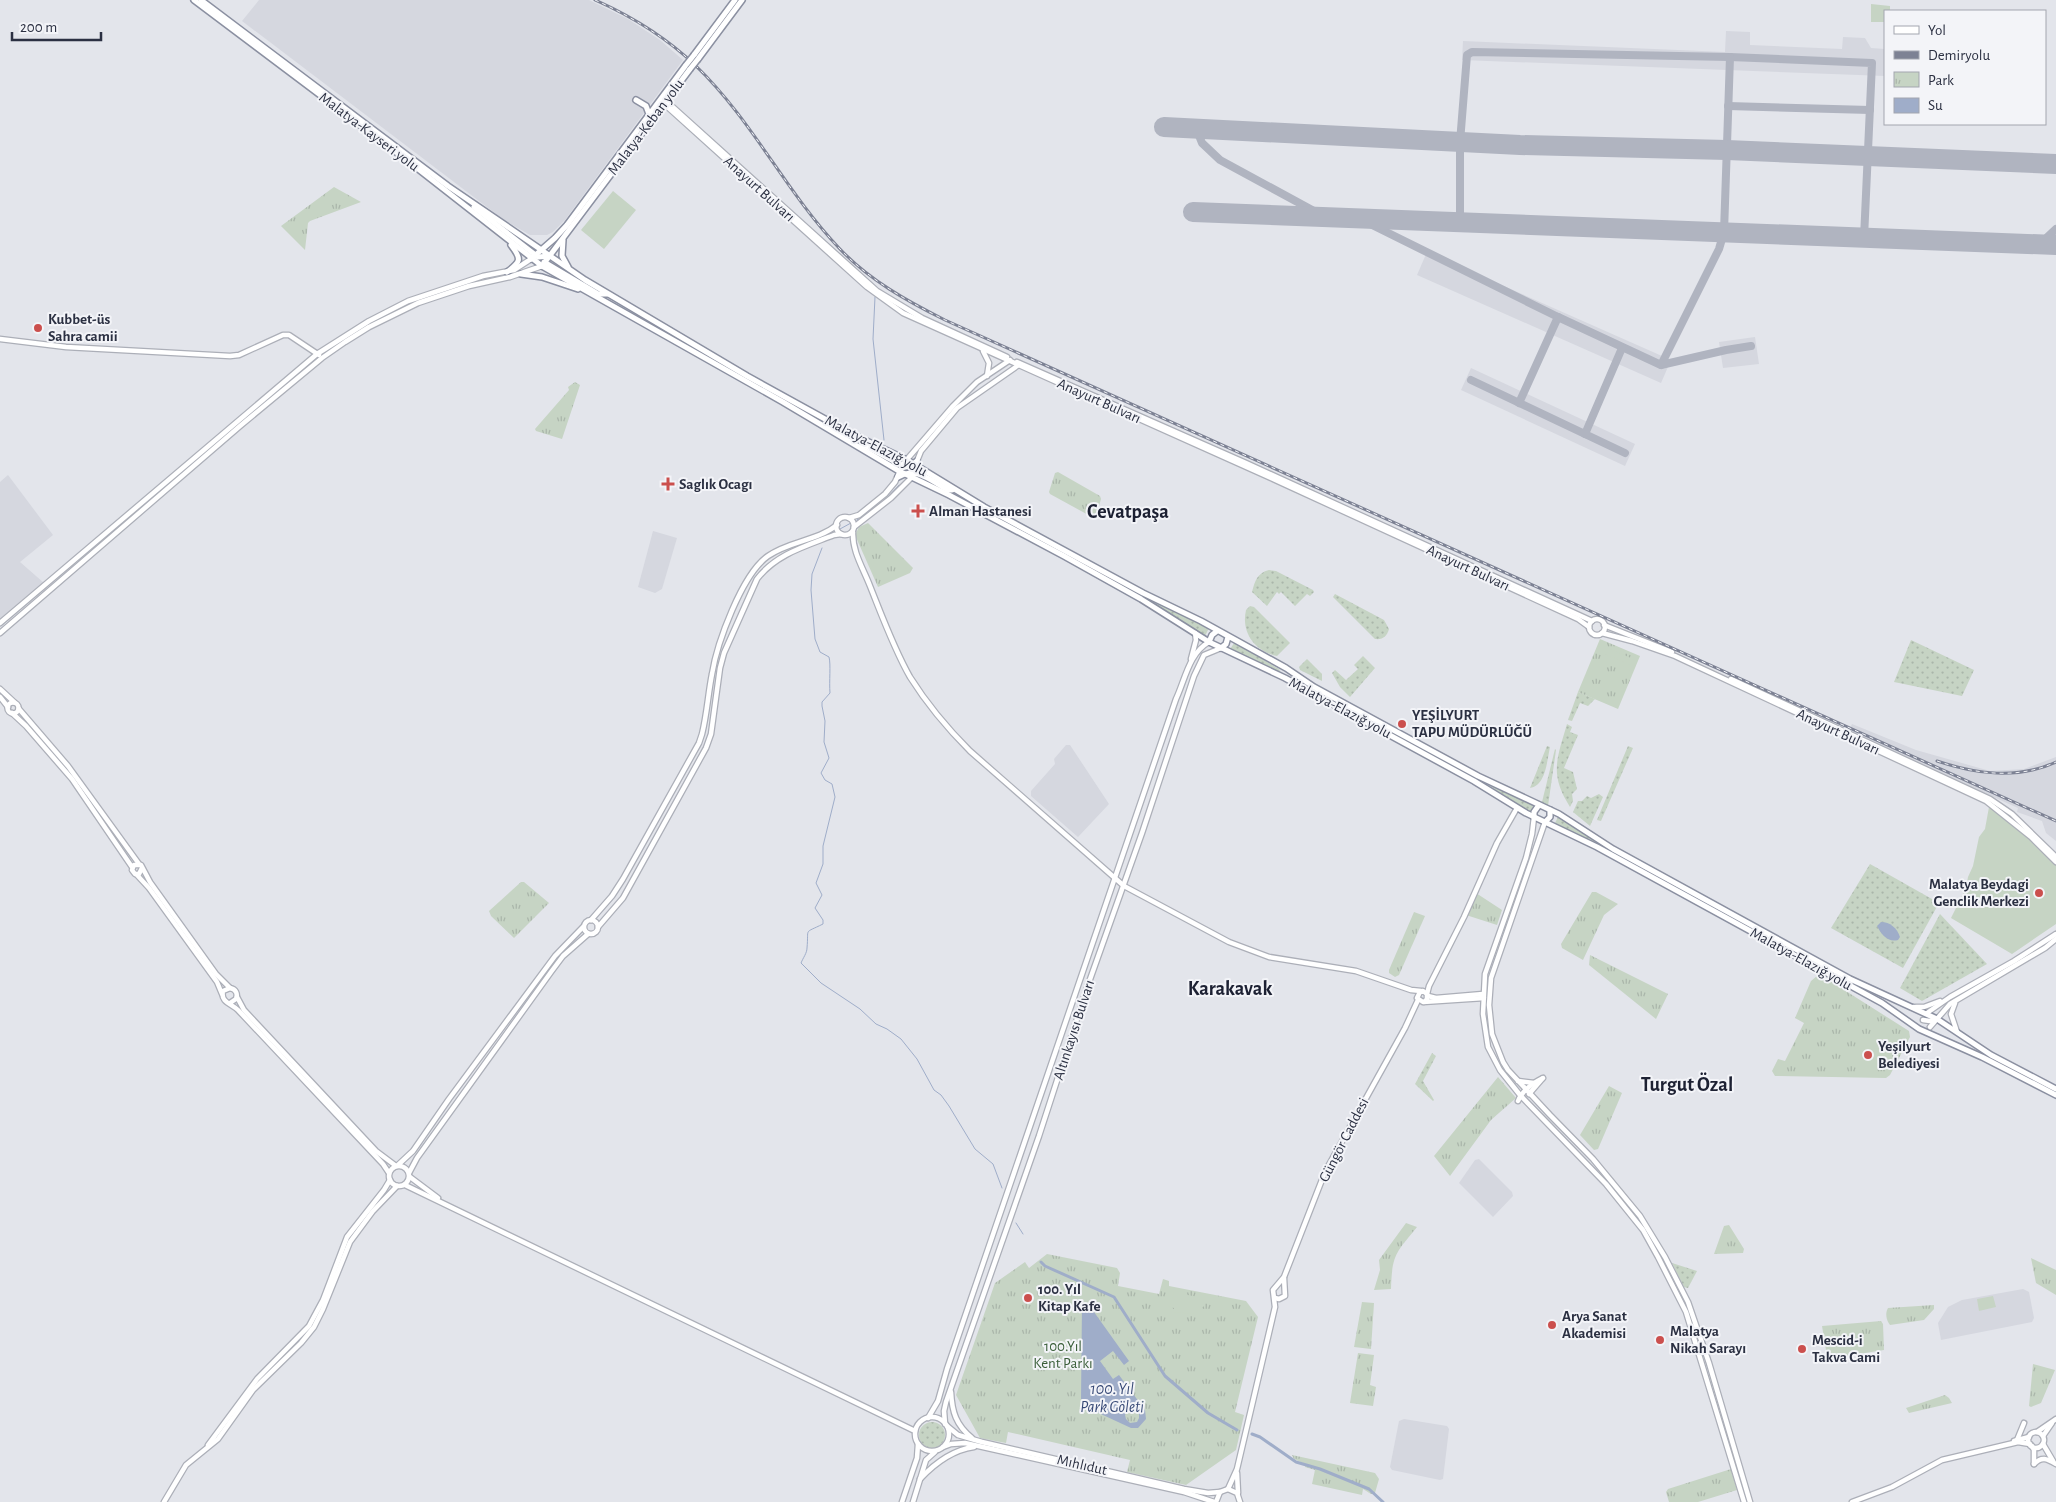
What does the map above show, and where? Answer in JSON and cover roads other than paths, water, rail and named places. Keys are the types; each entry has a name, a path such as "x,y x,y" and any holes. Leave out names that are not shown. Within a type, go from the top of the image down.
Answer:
{"highway":[{"name":"Malatya-Kayseri yolu","path":"194,0 505,237 546,266"},
{"path":"201,0 448,186 528,240"},
{"name":"Malatya-Keban yolu","path":"696,57 735,0"},
{"name":"Malatya-Keban yolu","path":"546,266 563,238 662,100 742,0"},
{"path":"636,100 646,106 649,114"},
{"name":"Malatya-Keban yolu","path":"533,256 540,248 555,238 572,218 649,114 662,100"},
{"path":"463,204 473,207 533,256 541,258 551,256"},
{"path":"518,230 528,240"},
{"path":"505,237 518,254 519,260 507,272"},
{"path":"563,238 561,246 562,256 570,270"},
{"name":"Malatya-Elazığ yolu","path":"528,240 570,270 610,295 820,417 905,459 955,490 1143,593 1228,636 1286,668 1314,687 1478,776 1539,805"},
{"path":"546,266 598,294 610,295"},
{"name":"Malatya-Elazığ yolu","path":"546,266 581,290 849,440 912,478 950,495 1064,556 1142,599 1209,642 1285,678 1334,704 1474,781 1534,817"},
{"path":"521,274 542,277 581,290 595,299"},
{"path":"901,471 905,459"},
{"path":"901,471 916,467"},
{"path":"912,478 916,467"},
{"path":"1209,642 1217,631"},
{"path":"1221,648 1226,644 1228,636"},
{"path":"1539,805 1550,810 1550,817 1545,822 1534,817 1534,812 1539,805"},
{"name":"Malatya-Elazığ yolu","path":"1550,810 1613,849 1850,979 1927,1013 1991,1055 2056,1089"},
{"name":"Malatya-Elazığ yolu","path":"1545,822 1597,847 1846,984 1932,1035 1982,1057 2056,1095"},
{"path":"1564,832 1585,846"},
{"path":"1923,1020 1927,1013"},
{"path":"1932,1028 1932,1035"}],"main road":[{"name":"Anayurt Bulvarı","path":"662,100 876,295 910,317 982,350 1020,364 1229,455 1592,621"},
{"name":"Anayurt Bulvarı","path":"662,100 877,291 922,318 1010,360"},
{"path":"0,623 318,354 369,321 408,301 483,276 507,272 521,266 533,256"},
{"path":"0,633 240,426 322,358 368,327 418,302 469,286 546,266"},
{"path":"0,339 66,348 230,356 262,345 283,335 289,335 322,358"},
{"path":"982,350 987,355 989,363 987,376"},
{"path":"905,459 977,382 1010,360"},
{"name":"Anayurt Bulvarı","path":"1020,364 1442,556 1578,619 1589,627"},
{"path":"916,467 926,444 957,408 1020,364"},
{"path":"389,1173 413,1151 543,972 583,927 585,922 591,920 612,896 623,879 702,734 712,673 720,642 755,567 766,557 782,548 829,530 842,518 859,515 876,503 892,486 901,471"},
{"path":"405,1185 417,1158 559,961 579,940 588,934 595,933 623,898 706,748 711,734 722,658 757,579 780,557 834,535 848,535 912,478"},
{"path":"849,518 853,522 854,547"},
{"path":"837,524 837,530 854,547 906,669 923,696 947,727 970,752 1124,886 1242,949 1269,957 1356,971 1436,998 1474,997"},
{"path":"1599,620 1604,625 1602,633 1593,634 1589,627 1592,621 1599,620"},
{"name":"Anayurt Bulvarı","path":"1604,625 1659,646 1981,794 2007,810 2056,857"},
{"path":"1190,664 1196,640 1195,633"},
{"name":"Anayurt Bulvarı","path":"1602,633 1632,640 1675,656 1986,801 2031,837 2056,862"},
{"name":"Altınkayısı Bulvarı","path":"928,1418 938,1401 947,1369 1119,865 1190,664 1200,649 1209,642"},
{"name":"Altınkayısı Bulvarı","path":"946,1425 944,1411 951,1387 1037,1143 1085,994 1124,886 1201,659 1211,651 1221,648"},
{"path":"0,689 18,705 19,709 68,766 141,866 216,974 236,992 244,1010 376,1151 397,1166 406,1168 410,1175 443,1202"},
{"path":"0,697 12,713 26,726 72,779 132,867 132,872 137,874 148,888 217,982 224,1000 230,1003 383,1164 389,1173 390,1180 384,1190 347,1237 323,1300 309,1326 257,1379 206,1448"},
{"path":"8,707 14,702"},
{"path":"12,713 16,713 19,709"},
{"path":"1161,746 1162,751 1153,781 1156,782 1161,779"},
{"path":"1141,802 1148,790 1152,789 1153,794 1142,833"},
{"name":"Güngör Caddesi","path":"1278,1286 1284,1277 1326,1170 1429,986 1464,917 1497,843 1517,808"},
{"path":"1534,817 1526,858 1496,940 1484,982 1483,1008 1486,1041 1490,1053 1500,1070 1522,1097 1606,1184 1643,1230 1658,1256 1686,1312 1744,1502"},
{"path":"1545,822 1491,978 1488,1005 1495,1043 1503,1062 1518,1081 1593,1159 1640,1216 1665,1257 1688,1302 1701,1338 1750,1502"},
{"path":"132,867 136,864 141,866"},
{"path":"1104,868 1112,869 1119,865"},
{"path":"137,874 140,873 141,866"},
{"path":"1102,948 1097,954 1093,952 1101,931 1103,914"},
{"path":"591,920 595,921 598,927"},
{"path":"583,927 588,934"},
{"path":"1927,1013 1950,997 2014,961 2056,934"},
{"path":"1932,1028 1945,1008 2046,948 2056,939"},
{"path":"1084,972 1090,960 1094,960 1085,994"},
{"path":"1474,997 1484,982"},
{"path":"222,994 230,988"},
{"path":"1411,990 1420,1001 1490,996"},
{"name":"Güngör Caddesi","path":"1420,1001 1417,994 1425,993"},
{"path":"230,1003 237,997"},
{"path":"1474,997 1483,1008"},
{"path":"1913,1007 1932,1004 1950,997"},
{"path":"1957,1000 1950,1014 1957,1032"},
{"path":"1923,1020 1937,1019"},
{"path":"1518,1081 1535,1084"},
{"path":"1522,1097 1535,1084"},
{"path":"1535,1084 1537,1102"},
{"path":"390,1180 397,1186"},
{"path":"164,1502 186,1465 218,1440 253,1390 302,1343 314,1327 323,1309 350,1242 373,1211 397,1186 405,1185 915,1431"},
{"name":"Güngör Caddesi","path":"1284,1277 1284,1288"},
{"path":"1228,1489 1237,1469 1275,1307 1275,1298 1272,1294 1273,1290 1278,1286 1284,1288 1286,1294 1275,1307"},
{"path":"1275,1298 1281,1299"},
{"path":"951,1387 952,1406 955,1417 962,1428 974,1440"},
{"path":"902,1502 917,1458 918,1444 915,1431 919,1423 928,1418 939,1419 946,1425 949,1438 943,1448 936,1451 926,1460 913,1502"},
{"path":"2001,1446 2032,1435 2055,1420"},
{"path":"2034,1464 2043,1436 2055,1420"},
{"path":"2017,1440 2024,1422 2025,1428 2032,1435 2043,1436"},
{"name":"Mıhlıdut","path":"946,1425 958,1436 974,1440 1184,1489 1208,1493 1220,1492"},
{"path":"2032,1435 2031,1445 2034,1450 2034,1464"},
{"path":"1852,1502 1892,1487 1942,1460 2018,1442 2040,1446 2055,1463"},
{"name":"Mıhlıdut","path":"943,1448 957,1443 978,1446 1184,1492 1215,1502"},
{"path":"918,1444 927,1451 936,1451"},
{"path":"920,1479 945,1457 958,1450 978,1446"},
{"path":"2034,1464 2042,1458 2055,1463"},
{"path":"1237,1469 1239,1498"},
{"path":"1215,1502 1220,1492 1228,1489 1234,1490 1239,1498 1246,1502"}],"water":[{"path":"1881,922 1890,924 1895,928 1900,937 1898,940 1888,939 1883,935 1877,926"},
{"name":"100. Yıl Park Göleti","path":"1085,1303 1089,1305 1129,1361 1124,1365 1113,1351 1100,1361 1113,1379 1119,1375 1145,1410 1146,1419 1138,1428 1131,1428 1090,1409 1081,1399 1082,1305","holes":["1128,1409 1135,1409 1139,1413 1139,1418 1137,1422 1130,1423 1125,1415"]}],"waterway":[{"path":"875,297 873,339 884,440"},
{"path":"857,520 886,499 899,485"},
{"path":"840,529 851,523"},
{"path":"822,548 812,574 811,590 815,639 820,652 829,657 830,664 830,693 822,702 825,721 824,742 829,758 821,773 825,780 832,784 835,797 823,846 823,864 816,883 822,895 815,908 823,920 823,924 808,932 807,950 801,963 821,983 860,1009 876,1024 901,1039 917,1059 934,1090 941,1095 949,1106 975,1149 993,1164 1002,1188"},
{"path":"1016,1223 1023,1234"},
{"path":"1041,1262 1045,1266 1114,1297 1165,1376 1208,1413 1237,1430"},
{"path":"1252,1434 1260,1437 1296,1462 1320,1469 1369,1489 1383,1502"}],"railway":[{"path":"595,0 622,13 648,29 696,66 735,109 802,204 839,248 876,280 917,305 945,320 2056,821"},
{"path":"1937,761 1952,766 1996,773 2026,771 2056,762"}],"place":[{"name":"Kubbet-üs Sahra camii","path":"38,328"},
{"name":"Saglık Ocagı","path":"668,484"},
{"name":"Alman Hastanesi","path":"918,511"},
{"name":"YEŞİLYURT TAPU MÜDÜRLÜĞÜ","path":"1402,724"},
{"name":"Malatya Beydagi Genclik Merkezi","path":"2039,893"},
{"name":"Yeşilyurt Belediyesi","path":"1868,1055"},
{"name":"100. Yıl Kitap Kafe","path":"1028,1298"},
{"name":"Arya Sanat Akademisi","path":"1552,1325"},
{"name":"Malatya Nikah Sarayı","path":"1660,1340"},
{"name":"Mescid-i Takva Cami","path":"1802,1349"}],"district":[{"name":"Cevatpaşa","path":"1128,512"},
{"name":"Karakavak","path":"1230,989"},
{"name":"Turgut Özal","path":"1687,1085"}],"park label":[{"name":"100.Yıl Kent Parkı","path":"1063,1354"}]}
